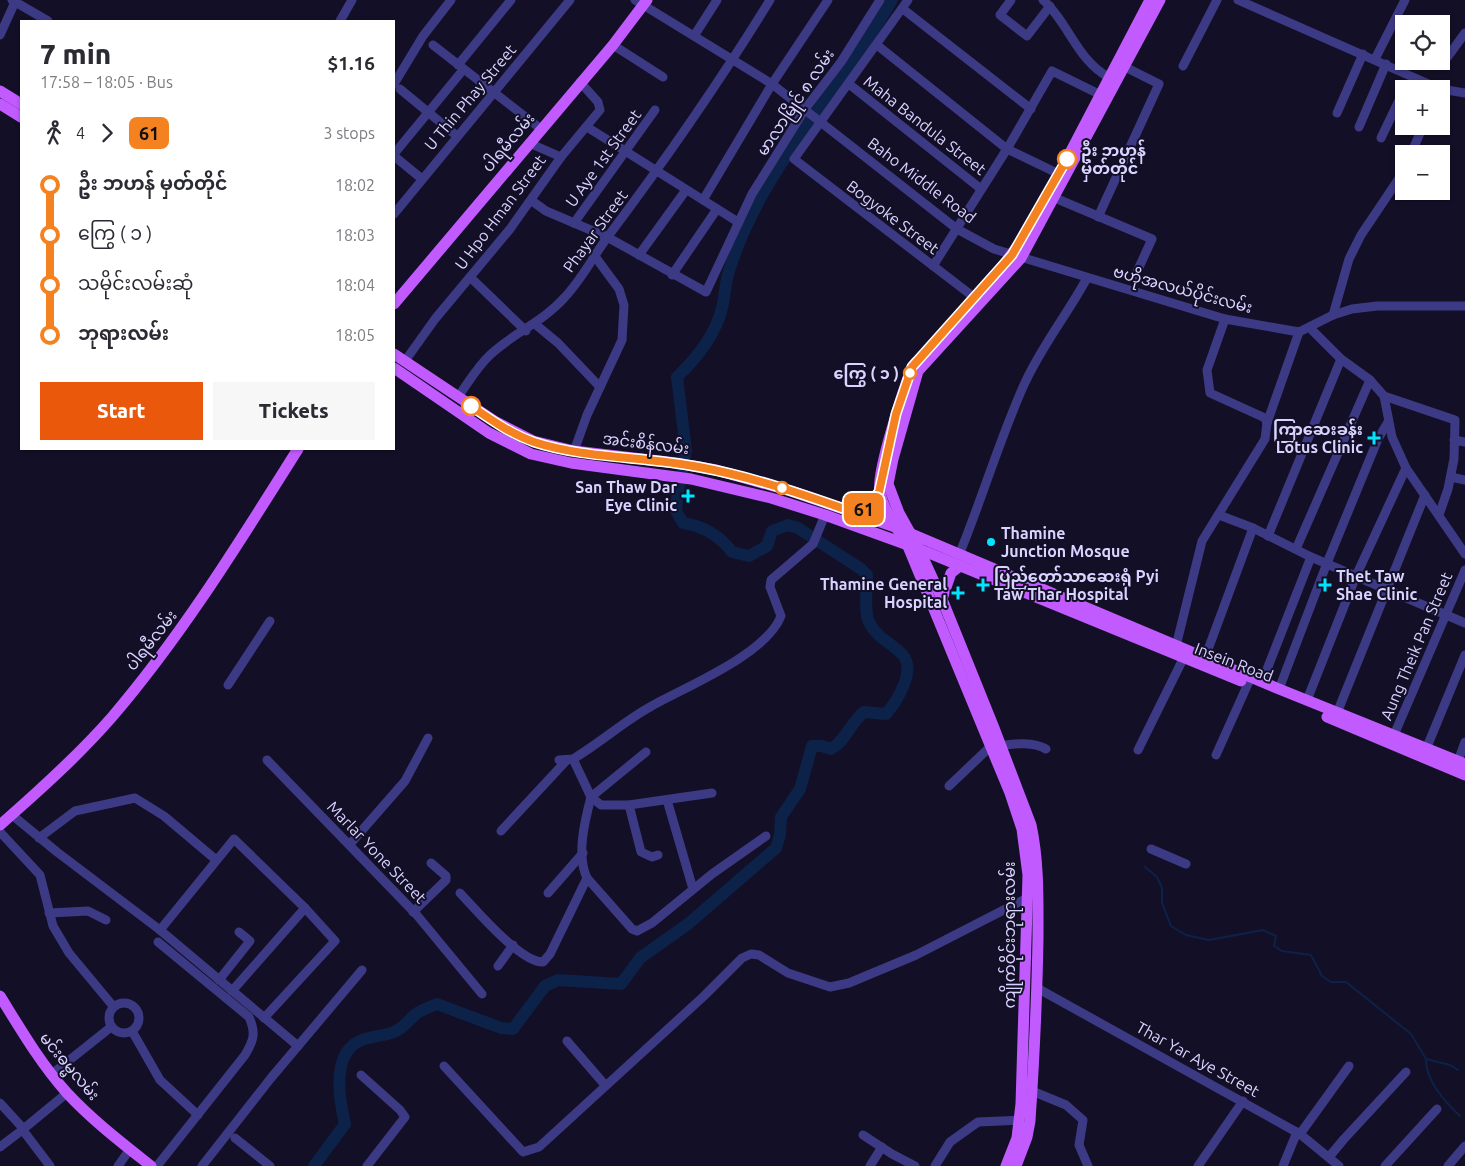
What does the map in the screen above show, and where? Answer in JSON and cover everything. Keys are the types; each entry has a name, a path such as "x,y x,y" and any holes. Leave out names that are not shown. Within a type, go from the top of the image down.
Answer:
{"main road":[{"path":"960,561 909,539 888,484 893,459 918,371 1017,257 1057,186 1150,0"},
{"path":"1057,186 1100,95 1125,67 1160,0"},
{"name":"ပါရမီလမ်း","path":"395,303 613,44 642,2"},
{"path":"1,98 20,104"},
{"path":"1,98 20,117"},
{"path":"856,513 868,506 879,492 896,414 912,367 975,298 1017,257"},
{"name":"အင်းစိန်လမ်း","path":"395,355 458,397 522,437 533,441 574,450 693,466 791,491 895,526 909,539"},
{"name":"အင်းစိန်လမ်း","path":"395,369 489,433 531,454 549,459 594,466 674,476 771,498 909,539"},
{"name":"ပါရမီလမ်း","path":"0,825 68,763 112,716 178,633 297,450"},
{"path":"594,466 596,453"},
{"path":"879,492 895,526"},
{"name":"ကျိုက်ဝိုင်းဘုရားလမ်း","path":"909,539 919,549 942,599 996,746 1022,829 1028,875 1033,895 1032,1091 1025,1120 1006,1166"},
{"name":"ကျိုက်ဝိုင်းဘုရားလမ်း","path":"909,539 996,746"},
{"path":"919,549 1008,575 1176,646 1203,662 1254,681"},
{"path":"942,599 951,572 960,561"},
{"name":"Insein Road","path":"960,561 990,580 1183,659 1203,662"},
{"name":"Insein Road","path":"1254,681 1279,689 1394,735 1465,775"},
{"name":"Insein Road","path":"1254,681 1424,752 1461,762"},
{"name":"ကျိုက်ဝိုင်းဘုရားလမ်း","path":"1016,1166 1027,1137 1025,1120 1032,988"},
{"name":"မင်းဓမ္မလမ်း","path":"0,996 33,1050 67,1093 151,1166"}],"street":[{"path":"341,20 352,0"},
{"path":"451,0 423,36 397,86 428,110 456,136"},
{"path":"395,154 512,0"},
{"name":"U Thin Phay Street","path":"395,209 570,0"},
{"path":"694,36 717,0"},
{"name":"Phayar Street","path":"458,397 479,366 491,354 526,331 565,297 607,237 657,172 770,0"},
{"path":"703,200 772,84 828,0"},
{"name":"မာလာမြိုင် ၈ လမ်း","path":"672,275 706,292 752,194 806,110 841,62 880,0"},
{"path":"820,121 849,84 908,0"},
{"path":"1012,0 1000,15 1028,36 1050,6"},
{"path":"1042,0 1060,18 1085,59 1098,72 1111,81"},
{"path":"1183,66 1217,0"},
{"path":"1238,0 1376,59 1419,80"},
{"path":"1376,59 1405,0"},
{"path":"0,35 14,1 46,20"},
{"name":"Baho Middle Road","path":"642,2 772,84 957,229 994,249 1017,257"},
{"path":"903,9 1031,109"},
{"path":"1450,54 1465,33"},
{"path":"613,44 663,77"},
{"path":"877,45 1007,149 1098,217 1152,239 1135,276"},
{"path":"433,46 541,128"},
{"path":"1336,112 1363,54"},
{"path":"1359,128 1386,64"},
{"path":"1098,217 1159,84 1125,67"},
{"path":"933,266 1007,149 1052,71 1100,95"},
{"path":"1408,80 1410,76"},
{"name":"U Hpo Hman Street","path":"405,361 435,318 532,201 560,157 601,108 580,82"},
{"name":"Maha Bandula Street","path":"849,84 982,189"},
{"path":"1450,91 1465,93"},
{"path":"1382,138 1395,109"},
{"name":"U Aye 1st Street","path":"574,223 656,110"},
{"name":"Bogyoke Street","path":"820,121 794,160 975,298"},
{"path":"586,127 738,222"},
{"path":"529,143 560,157"},
{"path":"395,156 422,179"},
{"path":"1332,315 1349,259 1361,235 1395,184"},
{"path":"639,255 686,190"},
{"path":"532,201 546,211 607,237 672,275 717,209"},
{"path":"574,450 622,340 624,305 619,289 594,256"},
{"name":"ဗဟိုအလယ်ပိုင်းလမ်း","path":"1017,257 1225,319 1299,332 1332,315 1352,309 1377,306 1465,306"},
{"path":"470,277 526,331"},
{"path":"960,561 1023,387 1040,354 1071,309 1087,278"},
{"path":"1225,319 1207,370 1210,393 1266,420"},
{"path":"535,324 558,343 600,387"},
{"path":"1310,328 1341,359 1370,380 1384,396 1451,417 1455,420 1454,459 1451,477 1439,515"},
{"path":"1176,646 1202,541 1265,439 1266,420 1299,332"},
{"path":"1268,536 1341,359"},
{"path":"1296,549 1370,380"},
{"path":"1384,396 1388,422 1406,468 1465,554"},
{"path":"1279,689 1327,563 1378,439 1388,422"},
{"path":"1454,440 1465,442"},
{"path":"1307,700 1356,576 1406,468"},
{"path":"1451,477 1465,480"},
{"path":"1337,713 1425,495"},
{"path":"501,831 566,760 648,708 742,658 770,632 781,616 770,587 771,580 813,544 825,515"},
{"path":"1219,515 1253,528 1386,590 1465,624"},
{"path":"1203,662 1253,528"},
{"path":"1216,755 1254,681 1311,556"},
{"name":"Aung Theik Pan Street","path":"1394,735 1465,570"},
{"path":"228,685 270,621"},
{"path":"1424,752 1465,655"},
{"path":"1138,750 1183,659"},
{"path":"350,844 405,781 428,738"},
{"path":"1461,762 1465,742"},
{"path":"949,786 996,746 1014,744 1038,745 1046,750"},
{"path":"646,752 591,797 583,853 583,867 587,878 632,929 637,930 652,923 694,889 766,836"},
{"name":"Marlar Yone Street","path":"267,760 350,844 390,890 413,912 482,994"},
{"path":"566,760 591,797 601,805 629,805 712,792"},
{"path":"39,838 75,811 134,798 164,816 215,860"},
{"path":"667,800 694,889"},
{"path":"629,805 641,852 652,857 658,855"},
{"path":"12,815 39,838 160,930 298,1046"},
{"path":"0,832 40,874 53,926 69,953 113,1006"},
{"path":"160,930 234,838 305,908 335,941 264,1018"},
{"path":"1152,849 1186,864"},
{"path":"548,893 583,853"},
{"path":"413,912 446,880 446,876 431,863"},
{"path":"460,893 504,940 532,960 543,962 547,959 587,878"},
{"path":"444,1066 523,1152 539,1147 704,996 742,958 751,954 759,955 788,973 830,987 840,985 916,955 1033,895"},
{"path":"232,991 305,908"},
{"path":"49,913 88,911 106,920"},
{"path":"219,980 250,942 239,932"},
{"path":"157,1166 245,1055 254,1039 254,1029 249,1017 158,942"},
{"path":"498,966 513,945"},
{"path":"202,1166 298,1046 362,970"},
{"name":"Thar Yar Aye Street","path":"1032,988 1298,1133 1339,1166"},
{"path":"123,1003 132,1006 137,1012 139,1020 132,1031 124,1033 111,1027 108,1020 113,1006 123,1003"},
{"path":"52,1074 111,1027"},
{"path":"132,1031 160,1080 198,1115"},
{"path":"567,1041 605,1085"},
{"path":"1283,1166 1298,1133 1349,1066"},
{"path":"1329,1157 1406,1072"},
{"path":"361,1075 400,1110 405,1117 367,1166"},
{"path":"1032,1091 1066,1105 1083,1120 1079,1145 1088,1166"},
{"path":"0,1147 67,1093"},
{"path":"1198,1166 1243,1102"},
{"path":"0,1103 24,1129 50,1166"},
{"path":"1385,1166 1437,1109"},
{"path":"935,1166 950,1142 978,1122 1025,1120"},
{"path":"863,1135 915,1166"},
{"path":"235,1138 270,1166"},
{"path":"1448,1166 1465,1146"},
{"path":"870,1166 882,1147"},
{"path":"118,1166 130,1149"}],"waterway":[{"path":"314,1166 345,1124 340,1090 341,1065 345,1055 352,1046 362,1040 396,1031 418,1012 437,1004 501,1028 513,1029 545,986 558,980 621,984 640,958 688,924 776,848 780,835 781,817 800,789 812,746 822,746 831,749 841,741 864,712 886,714 900,694 906,677 906,661 902,654 875,632 867,618 867,575 861,569 798,528 788,525 772,531 767,546 749,556 732,552 722,541 710,533 683,523 676,511 686,450 677,377 698,354 715,328 722,308 729,271 743,234 761,198 781,164 849,67 892,0"},
{"path":"1145,867 1157,877 1162,888 1162,903 1171,926 1186,935 1209,940 1263,930 1276,936 1274,946 1282,951 1311,955 1322,976 1331,982 1346,982 1411,1034 1426,1059 1450,1065 1458,1070"},
{"path":"1426,1060 1429,1076 1437,1091 1460,1116"}],"bus line":[{"name":"61","path":"471,406 522,437 550,446 716,470 791,491 856,513 868,506 879,492 896,414 912,367 988,285 1012,255 1067,159"}],"place":[{"name":"ဦး ဘဟန် မှတ်တိုင်","path":"1067,159"},
{"name":"ကြွေ ( ၁ )","path":"910,373"},
{"name":"ကြာဆေးခန်း Lotus Clinic","path":"1374,438"},
{"name":"San Thaw Dar Eye Clinic","path":"688,496"},
{"name":"Thamine Junction Mosque","path":"991,542"},
{"name":"ပြည်တော်သာဆေးရုံ Pyi Taw Thar Hospital","path":"983,585"},
{"name":"Thet Taw Shae Clinic","path":"1325,585"},
{"name":"Thamine General Hospital","path":"958,593"}]}
